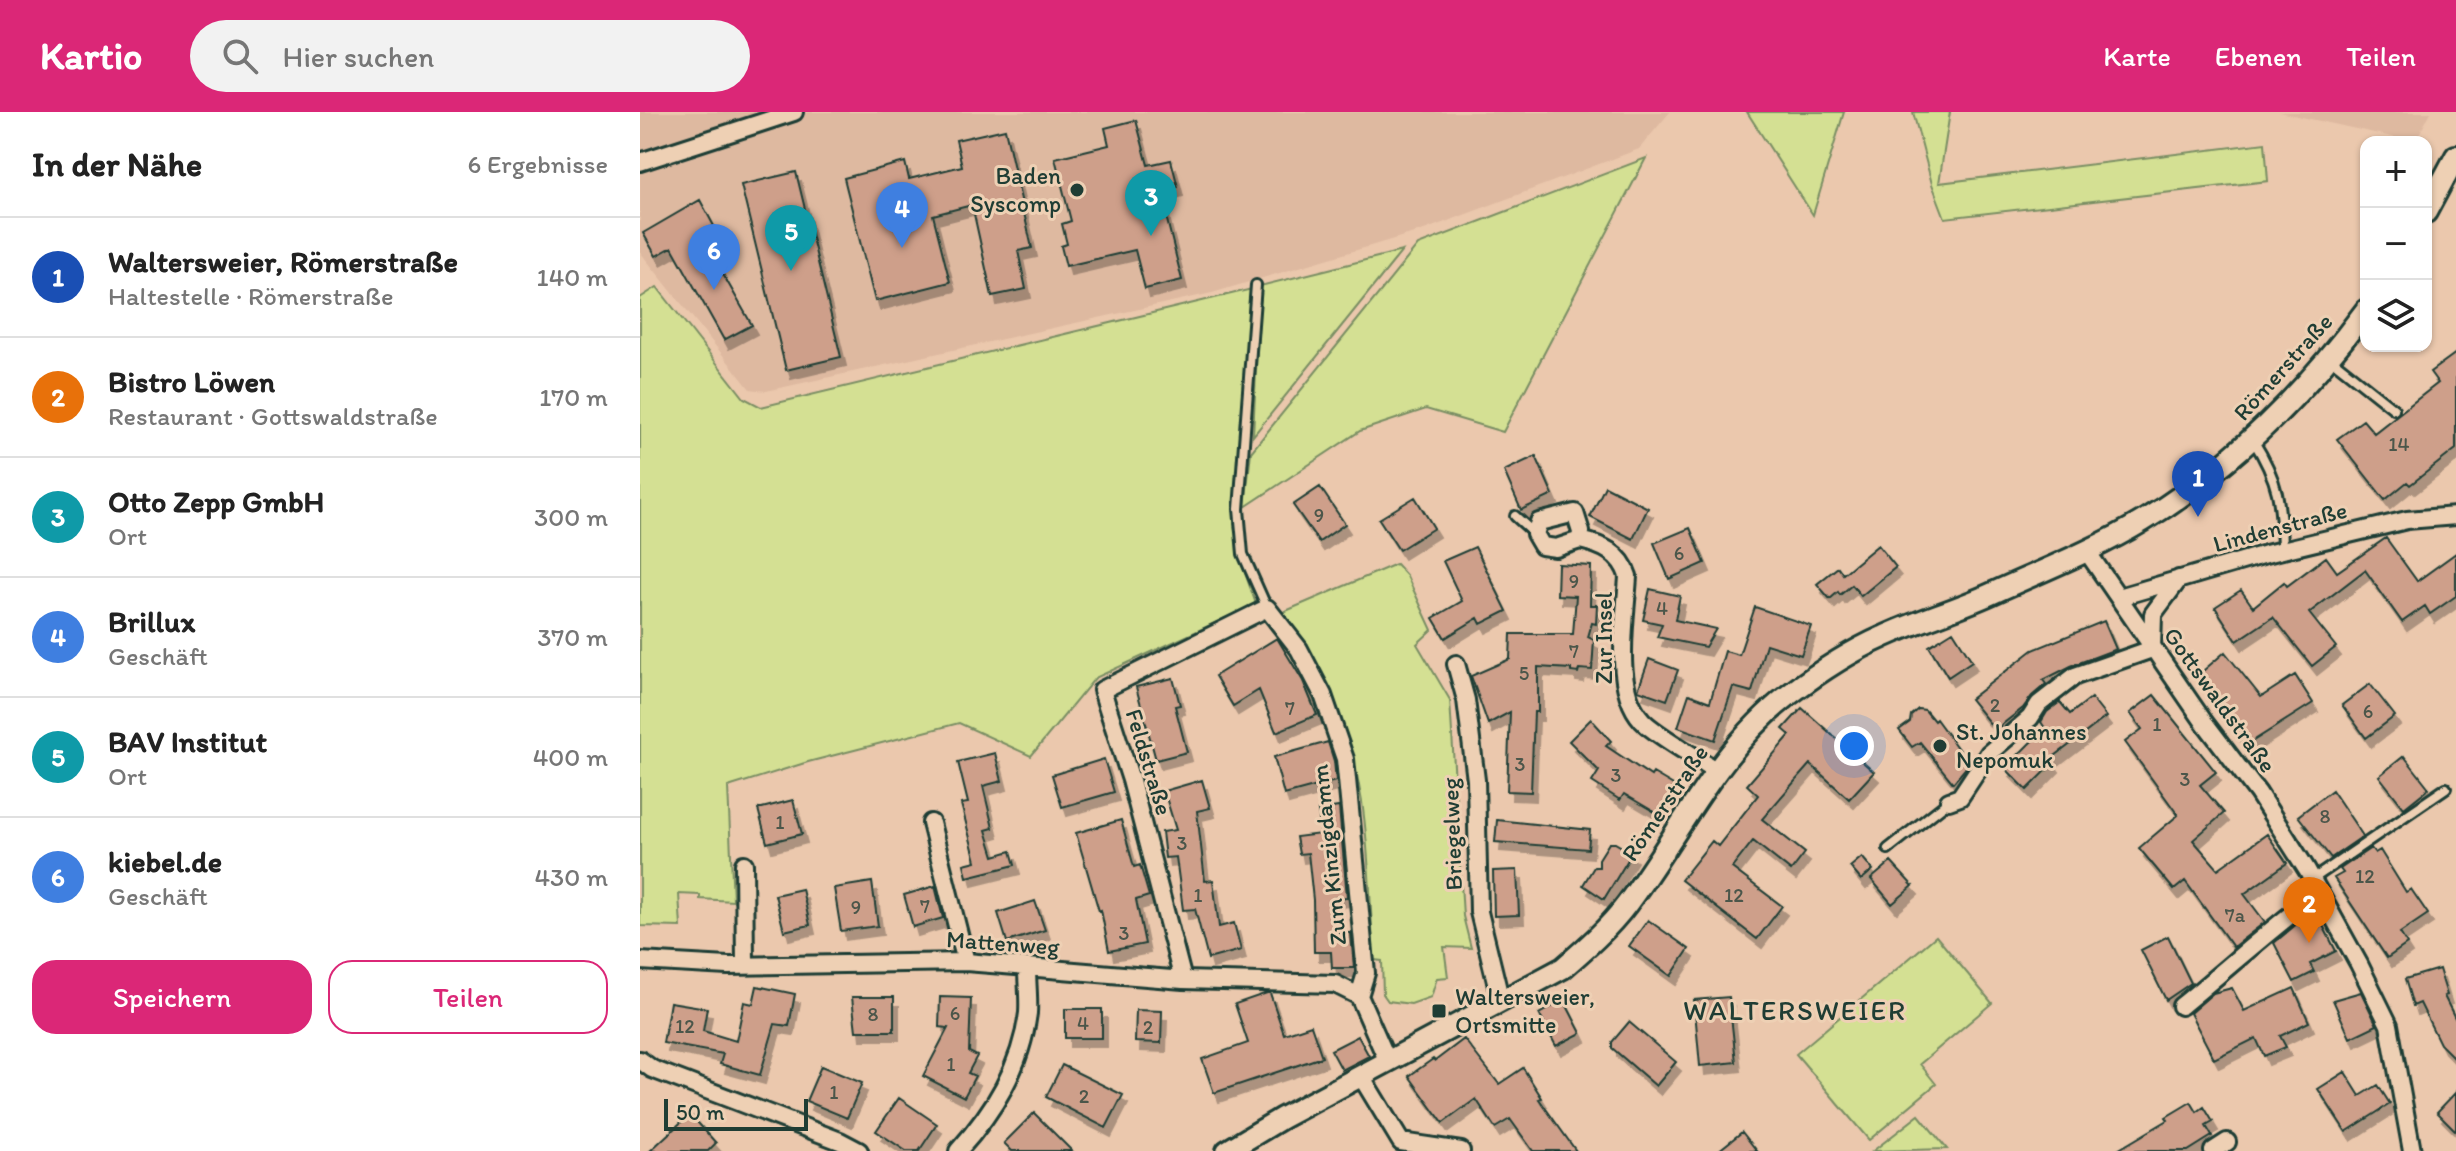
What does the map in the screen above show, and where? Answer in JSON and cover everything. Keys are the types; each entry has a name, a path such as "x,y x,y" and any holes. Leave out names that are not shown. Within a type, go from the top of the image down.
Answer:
{"street":[{"path":"640,162 794,112"},
{"path":"2428,208 2456,156"},
{"name":"Römerstraße","path":"1227,1151 1563,968 1595,941 1626,905 1715,770 1785,697 1820,671 1873,650 2086,550 2141,522 2200,484 2253,440 2330,359 2360,318"},
{"path":"1575,513 1581,532 1580,540 1547,549 1535,534 1539,522 1575,513"},
{"name":"Lindenstraße","path":"2119,597 2282,550 2407,520 2456,516"},
{"name":"Zur Insel","path":"1580,540 1610,551 1621,559 1628,576 1623,681 1632,706 1647,725 1715,770"},
{"name":"Gottswaldstraße","path":"2086,550 2152,649 2258,793 2316,886 2389,1025 2412,1151"},
{"path":"1949,801 1960,797 1989,753 2030,718 2039,704 2075,676 2152,649 2153,614 2179,579"},
{"name":"Feldstraße","path":"1183,980 1135,795 1102,690 1267,608"},
{"name":"Zum Kinzigdamm","path":"1267,608 1299,649 1323,695 1345,759 1366,973 1359,996"},
{"name":"Briegelweg","path":"1456,664 1466,700 1476,780 1479,912 1501,1002"},
{"path":"931,823 966,962"},
{"path":"744,864 745,964"},
{"path":"2181,1006 2235,963 2316,886"},
{"name":"Mattenweg","path":"640,961 728,966 966,962 1183,980 1335,984 1359,996"},
{"path":"958,1151 995,1105 1014,1069 1028,1013 1027,969"},
{"path":"1359,996 1388,1062"},
{"path":"640,1060 652,1069 859,1151"},
{"path":"1361,1076 1401,1142 1461,1151"}],"lane":[{"path":"1256,285 1239,509 1243,554 1267,608"},
{"path":"2330,359 2394,409"},
{"path":"2253,440 2271,467 2281,508 2282,550"},
{"path":"1515,516 1535,534"},
{"path":"2316,886 2446,788"},
{"path":"1888,849 1949,801"}],"shaded area":[{"path":"640,112 1670,112 1639,149 1424,230 1212,293 766,391 750,389 640,252"},
{"path":"2279,112 2431,112 2418,136 2388,136"}],"green space":[{"path":"1747,112 1844,112 1813,215"},
{"path":"1913,112 1950,112 1939,183 2265,143 2268,181 1945,218 1932,184"},
{"path":"1646,158 1503,432 1426,409 1360,431 1245,507 1251,452 1418,245"},
{"path":"1402,251 1253,436 1260,286"},
{"path":"657,287 744,398 761,407 1252,289 1234,524 1240,559 1256,604 1095,678 1031,756 959,723 808,762 728,787 733,901 679,894 681,927 640,926 640,298"},
{"path":"1396,564 1407,576 1432,630 1417,644 1450,700 1463,916 1471,948 1444,947 1448,977 1437,978 1431,997 1411,1004 1388,1001 1383,994 1382,961 1374,960 1365,822 1351,752 1334,702 1322,678 1281,613"},
{"path":"1936,936 1992,1003 1920,1064 1936,1084 1869,1140 1796,1054"},
{"path":"1919,1115 1947,1149 1873,1151"}],"building":[{"path":"1136,120 1148,165 1171,160 1178,187 1160,192 1182,280 1145,289 1135,250 1066,266 1061,246 1067,244 1062,224 1071,221 1055,158 1109,145 1105,128"},
{"path":"1005,129 1032,248 1018,251 1026,289 992,296 972,205 933,215 950,282 875,301 844,178 905,162 909,179 962,166 956,140"},
{"path":"796,172 841,357 786,370 741,185"},
{"path":"700,200 714,226 700,234 752,325 724,340 672,247 656,256 643,233"},
{"path":"2456,353 2456,449 2410,485 2407,482 2385,500 2337,439 2363,420 2374,433 2438,383 2430,372"},
{"path":"1536,456 1553,495 1521,510 1504,471"},
{"path":"1605,486 1648,508 1633,539 1590,517"},
{"path":"1320,487 1345,524 1319,542 1293,505"},
{"path":"1415,497 1434,528 1399,550 1379,519"},
{"path":"1690,528 1705,563 1669,579 1654,543"},
{"path":"2386,538 2417,581 2456,553 2456,596 2430,614 2425,606 2402,622 2365,570 2309,613 2336,647 2312,666 2273,617 2237,641 2215,607 2241,590 2253,607 2284,582 2287,586 2326,557 2337,572"},
{"path":"1878,545 1896,567 1861,596 1852,585 1830,599 1817,584 1838,567 1843,574"},
{"path":"1475,547 1507,611 1481,624 1478,618 1445,638 1433,618 1462,601 1443,561"},
{"path":"1558,564 1591,566 1590,605 1597,605 1596,624 1592,623 1588,637 1594,640 1592,670 1579,669 1578,673 1571,672 1571,669 1538,667 1538,712 1534,712 1531,792 1507,791 1510,712 1488,724 1471,676 1510,659 1511,634 1573,634 1576,596 1557,595"},
{"path":"1650,589 1680,596 1675,620 1716,629 1705,647 1657,637 1662,624 1643,620"},
{"path":"1755,607 1811,626 1801,655 1766,644 1752,692 1733,687 1715,740 1678,727 1689,694 1710,702 1725,651 1739,655"},
{"path":"2104,621 2116,649 2043,680 2046,684 2023,708 1995,730 1970,699 2033,650"},
{"path":"1953,631 1972,661 1948,677 1929,646"},
{"path":"1277,638 1303,681 1317,715 1276,732 1259,690 1233,706 1215,676"},
{"path":"2225,652 2261,697 2295,675 2313,703 2245,746 2227,718 2231,716 2197,676"},
{"path":"1649,659 1678,670 1667,700 1638,690"},
{"path":"1173,678 1180,705 1175,706 1187,752 1156,760 1136,687"},
{"path":"2370,684 2395,716 2366,738 2342,705"},
{"path":"2154,695 2216,772 2200,785 2224,813 2193,840 2218,869 2267,834 2287,863 2244,894 2265,922 2233,947 2185,881 2174,890 2139,848 2178,815 2125,742 2142,729 2130,713"},
{"path":"2091,698 2106,717 2051,759 2054,763 2027,790 2005,768 2045,728 2041,722 2047,712 2060,702 2070,714"},
{"path":"1802,708 1874,772 1849,799 1810,764 1762,819 1805,853 1791,871 1753,841 1732,868 1782,906 1757,939 1681,880 1712,841 1718,846 1758,795 1747,785 1790,735 1783,729"},
{"name":"St. Johannes Nepomuk","path":"1918,709 1925,710 1934,721 1936,719 1969,764 1953,783 1920,742 1912,747 1899,730 1910,722 1911,715"},
{"path":"1591,719 1611,741 1606,746 1651,776 1653,773 1675,786 1658,814 1624,794 1620,800 1592,782 1599,771 1569,741"},
{"path":"1328,742 1336,781 1284,795 1274,757"},
{"path":"995,753 1002,781 983,786 993,828 986,830 994,856 1011,851 1015,865 967,877 964,864 976,861 961,804 968,803 958,762"},
{"path":"2404,756 2429,788 2404,808 2379,776"},
{"path":"1104,759 1114,792 1062,807 1052,775"},
{"path":"1202,780 1210,808 1197,811 1205,881 1213,880 1219,927 1234,923 1241,950 1208,959 1195,909 1183,910 1176,857 1165,858 1162,832 1176,830 1164,791"},
{"path":"2332,790 2363,836 2331,858 2298,816"},
{"path":"793,800 802,834 767,843 758,809"},
{"path":"1339,807 1347,897 1334,898 1335,933 1351,933 1354,968 1332,968 1331,952 1314,952 1308,853 1299,854 1296,837 1321,834 1318,810"},
{"path":"1121,820 1134,867 1140,865 1149,896 1136,900 1145,944 1109,951 1101,910 1076,833"},
{"path":"1497,820 1590,830 1588,849 1495,842"},
{"path":"1609,843 1632,853 1604,899 1583,885 1594,867 1599,867 1599,859"},
{"path":"2371,848 2375,853 2380,850 2406,892 2411,889 2428,914 2400,933 2407,944 2387,958 2334,878 2343,873 2340,869"},
{"path":"1862,857 1873,870 1861,880 1850,867"},
{"path":"1891,862 1913,886 1892,904 1871,879"},
{"path":"1517,870 1519,915 1494,916 1493,871"},
{"path":"872,882 878,926 841,931 834,888"},
{"path":"935,886 943,918 913,927 904,895"},
{"path":"802,889 810,925 784,931 775,895"},
{"path":"1035,901 1045,930 1007,942 998,913"},
{"path":"2316,912 2336,951 2310,964 2314,972 2294,982 2274,943"},
{"path":"1648,920 1689,949 1671,976 1629,946"},
{"path":"2168,936 2191,983 2166,1000 2141,950"},
{"path":"2439,969 2447,995 2444,996 2456,1020 2456,1060 2440,1044 2420,1003 2413,1006 2405,979"},
{"path":"757,986 795,994 789,1026 775,1024 760,1075 720,1064 723,1054 663,1043 670,1002 707,1008 703,1031 736,1041 744,1002 753,1004"},
{"path":"2232,988 2244,1011 2294,988 2309,1022 2280,1036 2286,1047 2264,1056 2256,1038 2214,1059 2190,1013 2213,993"},
{"path":"2361,992 2377,1025 2350,1038 2333,1000"},
{"path":"1270,993 1284,1034 1311,1025 1322,1057 1214,1093 1202,1059 1248,1043 1235,1004"},
{"path":"852,997 894,997 894,1031 856,1031"},
{"path":"940,997 971,998 969,1052 977,1056 968,1073 975,1076 964,1097 923,1076 948,1028 939,1027"},
{"path":"1729,997 1736,1062 1700,1066 1694,1000"},
{"path":"1564,1000 1581,1033 1556,1046 1539,1014"},
{"path":"1065,1009 1102,1009 1102,1038 1065,1038"},
{"path":"1136,1010 1162,1011 1161,1043 1135,1042"},
{"path":"1629,1022 1676,1062 1656,1086 1612,1048 1612,1042"},
{"path":"1358,1036 1369,1056 1342,1070 1331,1050"},
{"path":"1464,1039 1499,1084 1523,1068 1542,1098 1539,1099 1576,1151 1533,1151 1510,1119 1495,1128 1476,1099 1443,1123 1409,1076"},
{"path":"1062,1065 1123,1095 1106,1128 1046,1097"},
{"path":"821,1066 862,1083 847,1118 806,1101"},
{"path":"2345,1072 2360,1096 2378,1085 2390,1104 2346,1132 2318,1089"},
{"path":"2456,1092 2456,1131 2437,1112"},
{"path":"899,1098 937,1124 919,1151 906,1151 876,1131"},
{"path":"2191,1102 2197,1112 2204,1107 2213,1122 2206,1126 2212,1136 2188,1151 2116,1151 2168,1120 2166,1117"},
{"path":"1034,1113 1072,1151 1012,1151 1004,1143"},
{"path":"690,1114 716,1143 708,1151 650,1151"},
{"path":"1742,1132 1757,1151 1718,1151"}],"place":[{"name":"Baden Syscomp","path":"1077,190"},
{"name":"Otto Zepp GmbH","path":"1151,236"},
{"name":"Brillux","path":"902,248"},
{"name":"BAV Institut","path":"791,271"},
{"name":"kiebel.de","path":"714,290"},
{"name":"Waltersweier, Römerstraße","path":"2198,517"},
{"name":"St. Johannes Nepomuk","path":"1940,746"},
{"name":"Bistro Löwen","path":"2309,943"},
{"name":"Waltersweier, Ortsmitte","path":"1439,1011"}],"district":[{"name":"WALTERSWEIER","path":"1795,1010"}]}
